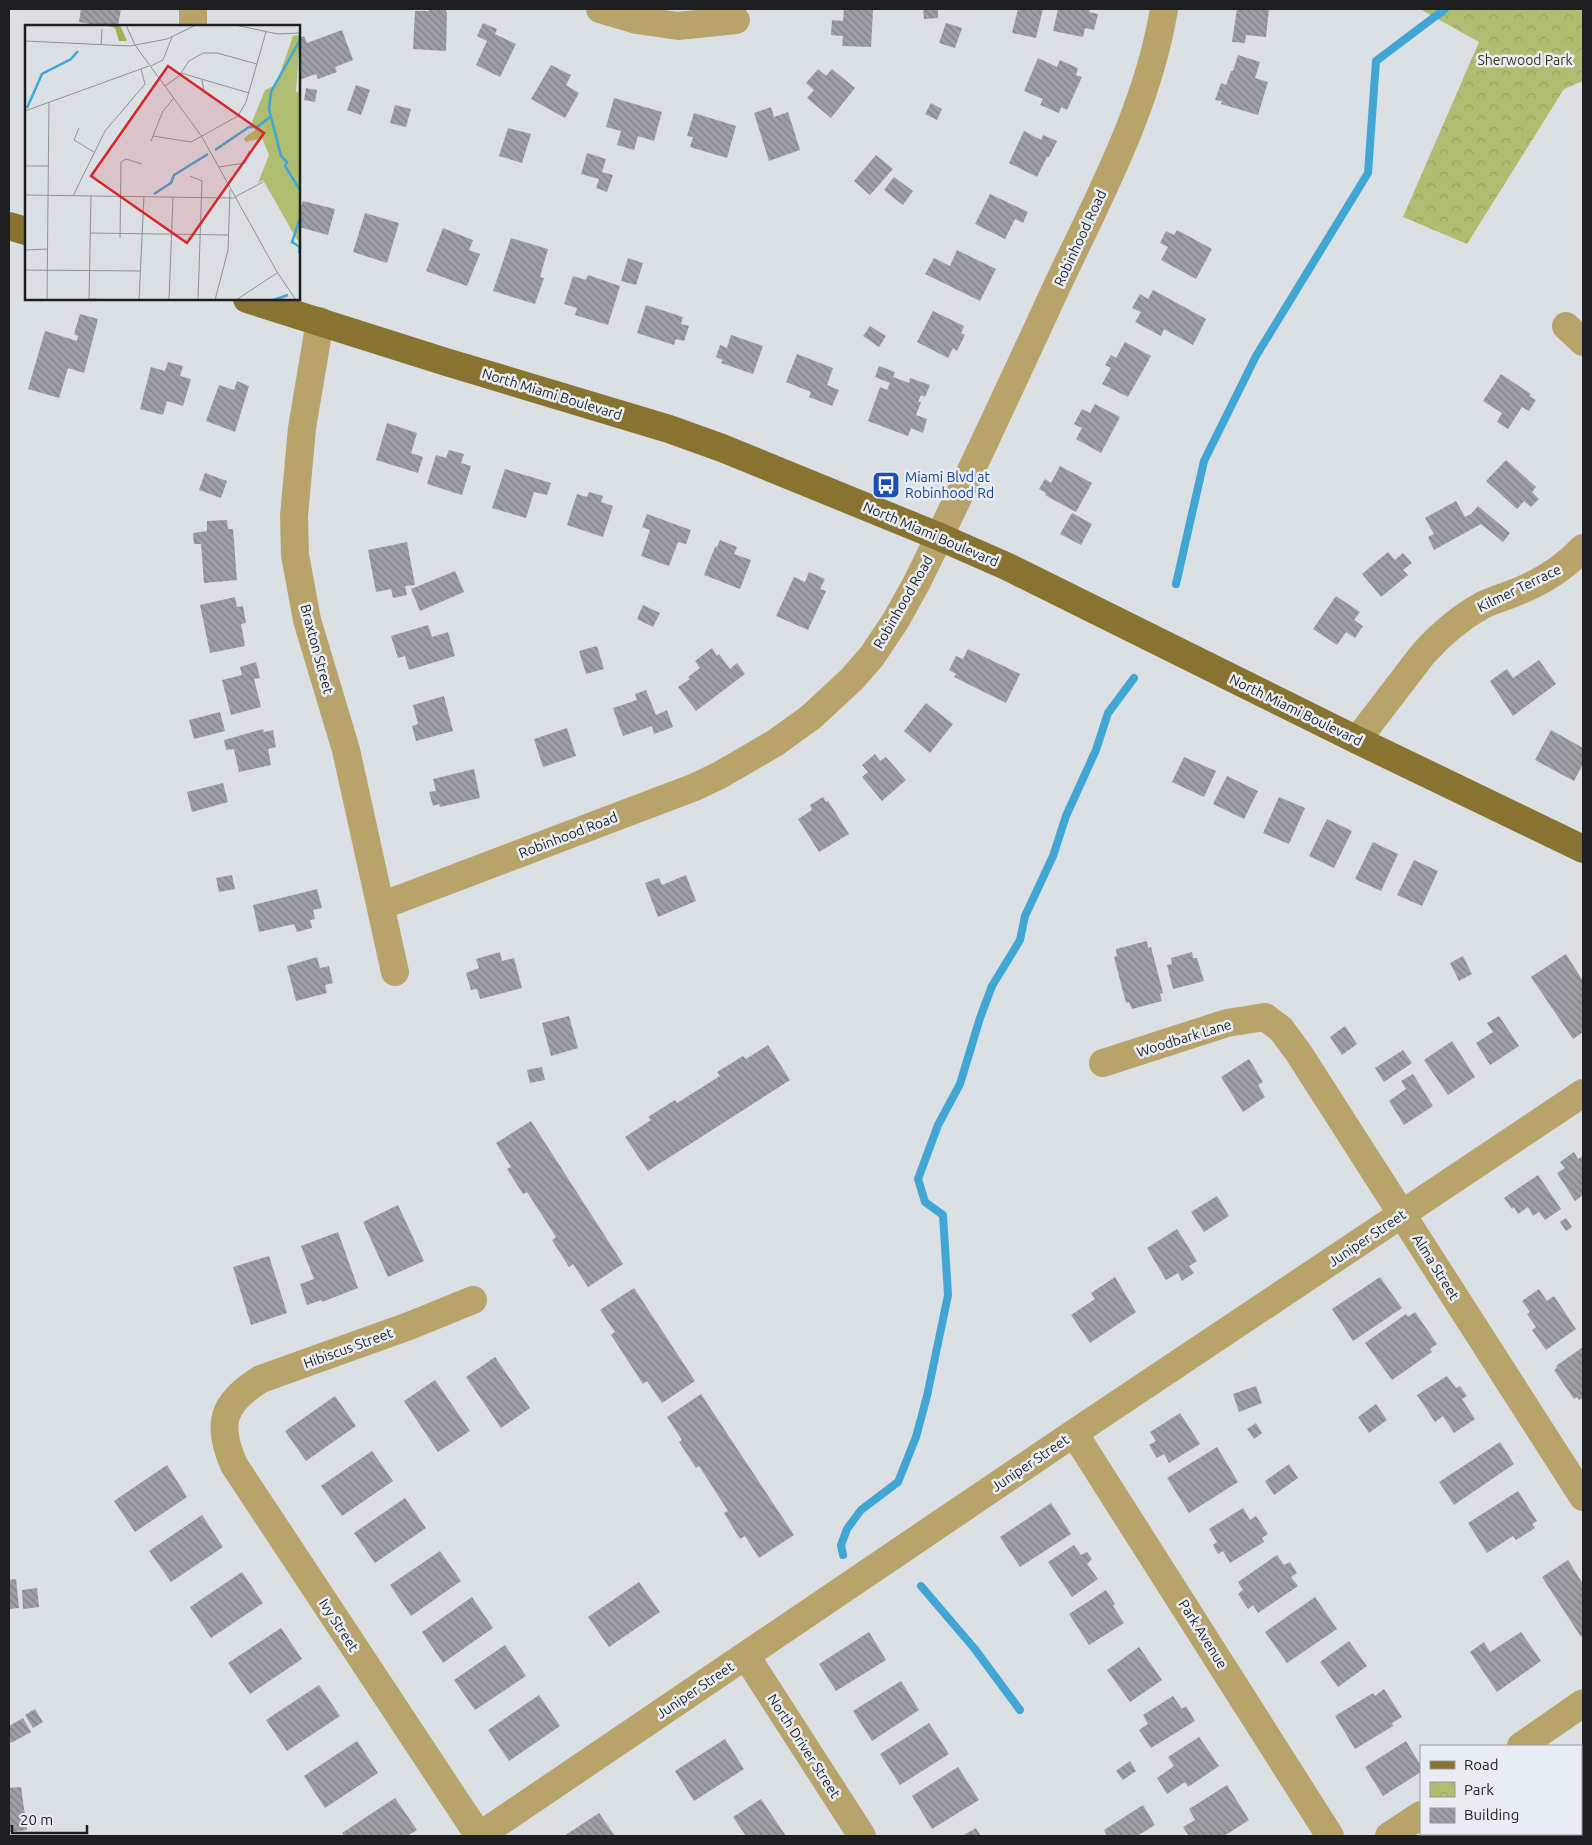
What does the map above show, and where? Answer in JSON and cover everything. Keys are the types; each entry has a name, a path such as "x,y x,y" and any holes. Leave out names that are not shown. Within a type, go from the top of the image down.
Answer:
{"main road":[{"path":"9,226 25,231"},
{"name":"North Miami Boulevard","path":"250,300 695,438 940,537 1006,566 1356,740 1583,849"}],"street":[{"path":"192,25 193,9"},
{"path":"600,9 637,20 678,26 736,20"},
{"name":"Robinhood Road","path":"381,906 720,776 775,743 811,717 852,679 872,656 896,620 940,537 1101,194 1149,76 1164,9"},
{"name":"Braxton Street","path":"320,322 302,428 294,516 295,555 307,620 346,750 395,972"},
{"name":"Kilmer Terrace","path":"1356,740 1435,641 1477,609 1542,580 1568,564 1583,548"},
{"name":"Woodbark Lane","path":"1103,1063 1227,1023 1265,1017"},
{"name":"Alma Street","path":"1265,1017 1281,1029 1298,1052 1583,1497"},
{"name":"Juniper Street","path":"479,1836 1074,1433 1583,1093"},
{"name":"Hibiscus Street","path":"230,1406 243,1390 261,1379 409,1326 473,1300"},
{"name":"Ivy Street","path":"230,1406 224,1424 225,1444 234,1465 479,1836"},
{"name":"Park Avenue","path":"1074,1433 1330,1836"},
{"name":"North Driver Street","path":"746,1656 862,1836"},
{"path":"1522,1745 1583,1704"},
{"path":"1389,1836 1420,1816"}],"green space":[{"name":"Sherwood Park","path":"1420,9 1583,9 1583,81 1564,89 1467,244 1403,217 1479,42"}],"building":[{"path":"81,9 121,9 118,25 90,25 79,22"},
{"path":"429,9 446,9 446,51 413,49 415,11 429,11"},
{"path":"844,9 873,10 871,47 842,46 843,36 831,35 832,20 843,21"},
{"path":"923,9 938,9 938,18 924,19"},
{"path":"1018,9 1043,9 1036,38 1012,33"},
{"path":"1058,9 1090,9 1089,12 1098,14 1094,30 1085,28 1083,37 1053,31"},
{"path":"1237,9 1269,9 1266,37 1246,35 1245,43 1232,42"},
{"path":"483,23 497,29 495,34 516,44 500,77 476,65 487,41 477,36"},
{"path":"946,23 962,28 955,48 939,43"},
{"path":"342,30 353,60 335,67 337,72 318,79 316,74 300,80 300,38 304,36 307,43"},
{"path":"1238,55 1260,62 1255,78 1268,82 1258,115 1221,104 1222,101 1215,100 1221,83 1226,85"},
{"path":"1038,58 1057,67 1060,60 1078,68 1076,75 1082,77 1067,110 1061,107 1059,113 1040,105 1043,99 1024,91"},
{"path":"551,65 571,75 566,85 579,93 565,118 531,99"},
{"path":"818,69 826,76 832,69 855,88 831,118 807,98 814,90 806,83"},
{"path":"356,85 370,90 361,115 347,110"},
{"path":"306,88 317,90 315,102 304,100"},
{"path":"614,98 662,112 654,141 638,136 634,150 617,145 621,131 606,127"},
{"path":"931,103 942,109 937,120 925,114"},
{"path":"395,105 411,109 406,127 390,123"},
{"path":"771,107 774,117 788,112 800,150 769,161 754,113"},
{"path":"694,113 736,126 727,158 690,147 693,137 687,136"},
{"path":"508,128 531,134 522,163 499,156"},
{"path":"1024,131 1041,140 1043,135 1057,141 1037,177 1009,163"},
{"path":"587,153 606,159 602,172 613,175 607,192 596,188 599,179 581,174"},
{"path":"876,155 893,169 870,195 854,181"},
{"path":"894,177 913,191 903,205 884,190"},
{"path":"990,194 1028,212 1023,223 1015,219 1005,239 975,224"},
{"path":"303,201 335,209 328,235 300,227 300,208"},
{"path":"365,213 399,223 387,263 353,252"},
{"path":"443,228 473,240 469,250 480,254 467,286 426,271"},
{"path":"1177,230 1212,249 1196,279 1161,260 1168,247 1160,243 1166,231 1174,235"},
{"path":"511,238 548,249 540,277 544,278 535,304 493,291"},
{"path":"957,250 996,269 980,301 925,274 934,258 950,266"},
{"path":"628,258 643,263 636,285 621,281"},
{"path":"588,275 620,286 608,325 575,315 577,308 564,304 573,276 586,280"},
{"path":"1153,290 1206,319 1193,345 1164,329 1161,336 1135,322 1141,312 1132,308 1140,294 1148,299"},
{"path":"646,305 683,317 681,324 689,326 684,341 676,339 674,345 637,333"},
{"path":"933,311 964,326 961,333 965,335 957,351 953,348 948,358 917,342"},
{"path":"80,314 98,319 84,373 68,368 59,398 28,389 45,331 77,341 78,336 74,334"},
{"path":"870,326 886,336 879,347 863,336"},
{"path":"731,335 763,346 753,374 721,363 723,360 716,357 720,345 727,348"},
{"path":"1125,342 1151,356 1128,397 1102,384 1111,368 1105,365 1111,355 1116,358"},
{"path":"797,354 833,368 827,385 839,390 832,406 809,397 811,392 786,382"},
{"path":"168,362 183,366 180,376 191,379 183,406 167,401 163,415 140,409 151,367 165,371"},
{"path":"879,366 895,372 893,377 909,383 910,378 930,385 925,397 921,395 918,402 921,402 916,415 927,419 923,433 911,428 908,436 868,421 880,387 887,390 890,383 875,377"},
{"path":"1501,374 1531,394 1529,396 1536,400 1529,411 1522,407 1508,429 1497,422 1502,413 1483,401"},
{"path":"237,381 249,386 235,432 206,421 219,385 234,390"},
{"path":"1095,404 1120,417 1101,453 1076,439 1082,428 1074,424 1082,409 1090,413"},
{"path":"387,423 417,433 411,453 423,457 418,473 376,460"},
{"path":"449,450 464,454 461,463 471,466 462,495 427,484 436,455 446,458"},
{"path":"1506,460 1536,487 1532,492 1539,499 1531,507 1524,501 1517,509 1486,481"},
{"path":"1060,466 1092,483 1076,512 1045,495 1046,493 1039,489 1045,479 1051,483"},
{"path":"505,469 551,483 547,495 534,492 526,518 492,508"},
{"path":"205,473 227,481 221,498 199,490"},
{"path":"589,492 603,496 601,502 613,506 603,537 567,525 577,494 587,497"},
{"path":"1456,501 1465,517 1471,514 1478,506 1510,533 1503,542 1481,524 1434,550 1428,537 1434,534 1425,518"},
{"path":"1072,513 1092,524 1081,545 1060,534"},
{"path":"647,514 691,530 686,544 678,542 669,566 641,556 650,530 642,527"},
{"path":"227,520 228,529 233,529 237,580 204,583 201,544 194,544 193,533 207,531 207,521"},
{"path":"720,540 737,547 734,554 751,560 740,589 704,575 715,547 717,547"},
{"path":"407,542 415,585 405,586 407,595 393,598 391,589 376,592 368,550"},
{"path":"1388,552 1395,560 1403,553 1412,563 1403,570 1408,575 1381,597 1362,574"},
{"path":"455,571 464,592 420,611 411,589"},
{"path":"809,572 825,579 820,589 826,591 808,630 776,616 794,577 805,582"},
{"path":"1336,596 1360,612 1354,620 1363,626 1355,638 1346,632 1337,645 1313,629"},
{"path":"235,597 237,607 243,606 246,623 241,624 245,646 210,653 200,605"},
{"path":"643,605 660,613 653,627 637,619"},
{"path":"428,625 432,637 448,632 455,656 409,670 405,656 398,658 391,636"},
{"path":"597,646 604,669 586,674 579,651"},
{"path":"712,648 730,669 737,663 745,674 696,711 678,687 690,679 688,677 700,668 695,661"},
{"path":"968,649 1020,674 1006,703 954,677 956,674 949,670 956,656 963,659"},
{"path":"1539,660 1556,684 1513,716 1490,681 1507,669 1513,678"},
{"path":"256,662 260,678 254,679 261,707 231,715 222,680 242,675 240,667"},
{"path":"646,690 656,715 667,710 673,727 654,734 652,726 623,736 613,708 637,700 635,694"},
{"path":"444,696 453,731 416,741 412,726 418,724 413,705"},
{"path":"926,703 953,724 930,753 904,731"},
{"path":"220,712 225,731 194,739 189,720"},
{"path":"567,728 576,756 543,767 534,739"},
{"path":"263,729 264,732 273,730 276,747 268,749 271,765 239,772 234,749 226,750 224,740"},
{"path":"1551,730 1583,748 1583,764 1574,781 1535,760"},
{"path":"875,754 880,761 886,757 906,780 882,801 862,777 868,772 862,765"},
{"path":"1184,757 1216,771 1204,797 1172,782"},
{"path":"474,769 480,798 440,807 439,804 433,806 429,792 436,791 433,779"},
{"path":"1227,776 1258,791 1244,819 1213,804"},
{"path":"223,783 228,802 192,812 187,792"},
{"path":"823,797 826,802 828,801 849,834 819,852 798,819 812,810 810,805"},
{"path":"1279,797 1305,808 1289,844 1263,833"},
{"path":"1327,819 1352,831 1334,868 1309,856"},
{"path":"1373,842 1398,854 1381,891 1355,879"},
{"path":"1414,860 1438,871 1422,906 1397,895"},
{"path":"232,875 235,889 219,892 216,878"},
{"path":"686,875 696,901 658,917 645,883 659,878 662,885"},
{"path":"317,889 322,908 313,910 315,919 310,920 312,928 297,932 294,924 259,932 253,905"},
{"path":"1147,941 1148,948 1151,947 1163,993 1160,994 1162,1001 1132,1009 1129,1002 1126,1003 1114,957 1117,956 1116,949"},
{"path":"500,952 502,961 514,958 522,988 480,999 477,989 471,990 466,973 479,968 476,959"},
{"path":"1192,952 1193,958 1197,958 1204,981 1173,989 1167,965 1172,964 1171,958"},
{"path":"1566,954 1583,981 1583,1032 1573,1039 1531,977"},
{"path":"1463,956 1472,974 1459,981 1450,963"},
{"path":"317,957 320,968 329,966 333,983 325,985 327,993 296,1001 287,966"},
{"path":"569,1016 578,1048 551,1056 542,1023"},
{"path":"1499,1016 1519,1046 1490,1065 1476,1043 1493,1032 1487,1023"},
{"path":"1345,1026 1357,1044 1342,1055 1330,1037"},
{"path":"1452,1041 1475,1077 1448,1095 1424,1060"},
{"path":"768,1045 790,1080 648,1171 625,1137 651,1120 648,1117 675,1100 677,1103 720,1076 717,1072 743,1056 746,1059"},
{"path":"1403,1050 1412,1063 1384,1082 1375,1068"},
{"path":"1249,1059 1263,1082 1258,1085 1265,1097 1243,1112 1221,1077"},
{"path":"542,1067 545,1080 530,1083 527,1070"},
{"path":"1413,1074 1433,1106 1404,1125 1389,1101 1406,1089 1401,1081"},
{"path":"531,1121 623,1264 588,1287 573,1264 569,1267 552,1240 556,1237 527,1192 523,1194 507,1169 511,1167 496,1143"},
{"path":"1574,1152 1578,1159 1583,1156 1583,1195 1575,1201 1557,1173 1565,1168 1560,1162"},
{"path":"1538,1175 1561,1209 1545,1220 1539,1212 1533,1216 1528,1207 1518,1214 1514,1207 1512,1209 1504,1198"},
{"path":"1217,1196 1229,1216 1204,1232 1191,1212"},
{"path":"398,1205 424,1261 388,1277 363,1222"},
{"path":"1566,1218 1572,1227 1566,1231 1560,1222"},
{"path":"1177,1229 1197,1261 1189,1266 1194,1273 1182,1281 1178,1273 1166,1280 1147,1248"},
{"path":"338,1232 358,1288 322,1302 321,1300 307,1305 300,1284 314,1279 301,1246"},
{"path":"269,1256 287,1313 251,1325 233,1267"},
{"path":"1115,1277 1136,1312 1090,1343 1071,1315 1095,1299 1091,1293"},
{"path":"1380,1277 1402,1308 1353,1341 1332,1309"},
{"path":"634,1288 695,1381 662,1403 647,1381 643,1384 611,1335 615,1332 600,1310"},
{"path":"1539,1289 1547,1301 1554,1296 1576,1329 1546,1350 1532,1330 1536,1327 1527,1314 1530,1312 1522,1301"},
{"path":"1415,1312 1437,1344 1430,1349 1432,1352 1392,1380 1365,1343 1406,1314 1408,1317"},
{"path":"1583,1347 1583,1398 1579,1400 1577,1397 1574,1399 1554,1370 1557,1368 1556,1366"},
{"path":"495,1357 530,1408 501,1428 466,1377"},
{"path":"1447,1376 1456,1388 1460,1386 1467,1396 1462,1399 1475,1419 1454,1433 1443,1416 1435,1422 1417,1395"},
{"path":"435,1380 470,1431 438,1452 404,1401"},
{"path":"1256,1386 1262,1403 1239,1412 1233,1394"},
{"path":"701,1394 794,1535 759,1558 745,1536 740,1539 724,1513 728,1511 699,1466 696,1468 679,1442 682,1440 667,1417"},
{"path":"335,1396 356,1426 306,1461 285,1431"},
{"path":"1376,1404 1387,1420 1369,1433 1358,1417"},
{"path":"1180,1413 1200,1444 1169,1463 1164,1454 1157,1458 1149,1445 1156,1441 1150,1432"},
{"path":"1256,1423 1262,1433 1254,1439 1247,1429"},
{"path":"1500,1442 1514,1464 1454,1505 1439,1482"},
{"path":"1217,1447 1238,1482 1189,1513 1167,1478"},
{"path":"372,1451 393,1481 342,1516 321,1486"},
{"path":"1289,1464 1298,1478 1274,1495 1265,1481"},
{"path":"167,1465 187,1497 135,1532 114,1501"},
{"path":"1518,1491 1537,1521 1532,1524 1535,1528 1516,1540 1513,1536 1487,1553 1468,1523"},
{"path":"405,1498 426,1528 375,1563 354,1533"},
{"path":"1051,1503 1071,1534 1020,1567 1000,1537"},
{"path":"1243,1508 1250,1520 1256,1516 1268,1534 1262,1538 1264,1542 1230,1563 1223,1551 1218,1554 1213,1545 1217,1542 1209,1529"},
{"path":"202,1515 223,1547 171,1582 149,1551"},
{"path":"1074,1545 1081,1555 1087,1552 1092,1559 1087,1564 1098,1579 1072,1597 1048,1562"},
{"path":"440,1551 461,1581 411,1616 390,1585"},
{"path":"1277,1555 1284,1565 1290,1562 1297,1573 1291,1577 1298,1586 1258,1613 1253,1605 1248,1609 1238,1594 1243,1590 1238,1582"},
{"path":"1568,1560 1583,1584 1583,1635 1581,1637 1542,1577"},
{"path":"242,1572 263,1603 211,1638 190,1607"},
{"path":"16,1579 19,1608 9,1609 9,1580"},
{"path":"639,1582 660,1612 609,1647 588,1617"},
{"path":"37,1588 39,1607 23,1609 22,1590"},
{"path":"1106,1590 1115,1604 1113,1606 1124,1623 1089,1645 1069,1614"},
{"path":"472,1597 493,1628 443,1663 422,1632"},
{"path":"1315,1597 1337,1629 1287,1663 1265,1632"},
{"path":"281,1628 302,1659 250,1694 228,1663"},
{"path":"869,1632 886,1660 836,1691 819,1664"},
{"path":"1521,1632 1541,1661 1497,1692 1470,1652 1484,1642 1490,1652"},
{"path":"1349,1641 1367,1666 1338,1687 1320,1662"},
{"path":"505,1645 526,1676 475,1710 454,1680"},
{"path":"1139,1647 1162,1680 1130,1702 1107,1670"},
{"path":"901,1681 919,1710 872,1741 853,1711"},
{"path":"319,1685 340,1716 287,1751 266,1720"},
{"path":"1384,1689 1402,1717 1392,1723 1393,1726 1355,1749 1335,1716 1373,1693 1375,1696"},
{"path":"539,1695 560,1726 509,1761 488,1730"},
{"path":"1173,1696 1182,1709 1186,1706 1195,1721 1151,1748 1139,1730 1148,1724 1143,1715"},
{"path":"35,1709 43,1722 33,1728 25,1715"},
{"path":"23,1718 31,1732 11,1743 9,1739 9,1726"},
{"path":"929,1723 949,1754 900,1785 880,1754"},
{"path":"1199,1737 1219,1766 1188,1787 1185,1782 1167,1794 1157,1778 1174,1766 1168,1757"},
{"path":"725,1739 744,1769 694,1801 675,1771"},
{"path":"357,1741 378,1773 325,1808 304,1776"},
{"path":"1406,1741 1420,1764 1420,1773 1383,1796 1365,1767"},
{"path":"1130,1761 1136,1771 1123,1780 1116,1771"},
{"path":"958,1767 979,1800 932,1829 912,1796"},
{"path":"1227,1785 1249,1820 1224,1836 1189,1836 1183,1827 1195,1820 1189,1809"},
{"path":"21,1787 27,1830 9,1832 9,1788"},
{"path":"395,1798 417,1830 407,1836 344,1836 342,1833"},
{"path":"761,1799 786,1836 746,1836 733,1817"},
{"path":"1143,1805 1155,1825 1137,1836 1107,1836 1104,1830"},
{"path":"599,1813 615,1836 564,1836"},
{"path":"976,1828 981,1836 962,1836"},
{"path":"1490,1835 1549,1835 1547,1836"}],"waterway":[{"path":"1176,584 1204,461 1256,356 1368,173 1376,61 1445,9"},
{"path":"843,1555 841,1545 847,1529 861,1510 898,1482 916,1437 927,1396 948,1295 943,1215 925,1202 918,1179 938,1125 960,1084 992,986 1020,940 1025,916 1053,856 1066,816 1096,750 1108,713 1134,678"},
{"path":"921,1586 974,1648 1020,1710"}],"place":[{"name":"Miami Blvd at Robinhood Rd","path":"886,485"}]}
